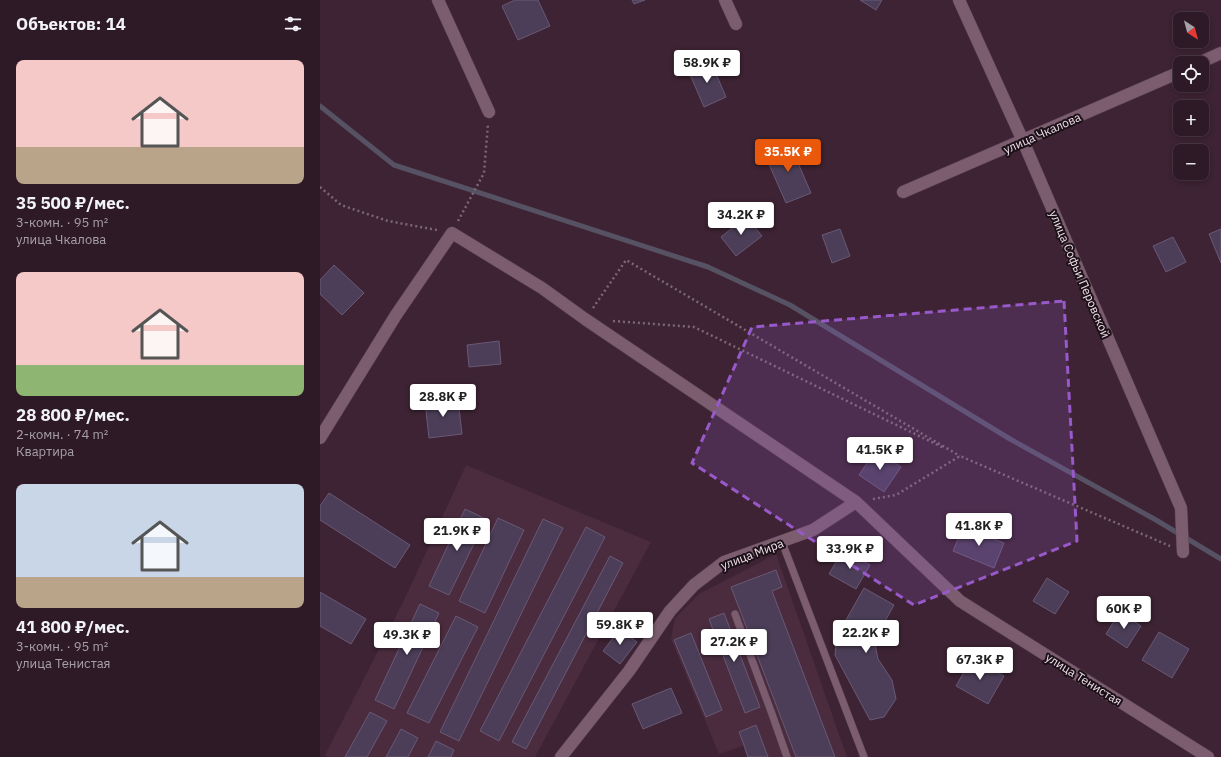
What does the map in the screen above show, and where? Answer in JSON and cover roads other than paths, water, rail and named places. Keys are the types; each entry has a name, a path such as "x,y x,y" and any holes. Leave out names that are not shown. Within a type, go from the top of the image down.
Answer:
{"street":[{"path":"438,0 489,112"},
{"path":"725,0 736,24"},
{"name":"улица Софьи Перовской","path":"959,0 1023,141 1181,508 1184,552"},
{"path":"1209,59 1221,54"},
{"name":"улица Чкалова","path":"903,192 1173,75"},
{"name":"улица Тенистая","path":"320,438 396,315 452,233 542,288 585,319 856,502 960,601 1208,757"},
{"name":"улица Мира","path":"561,757 629,671 670,611 694,585 724,562 813,530 856,502"}],"lane":[{"path":"782,542 864,757"},
{"path":"735,614 787,757"}],"waterway":[{"path":"320,106 394,165 708,267 790,305 1010,439 1156,520 1221,559"}]}
